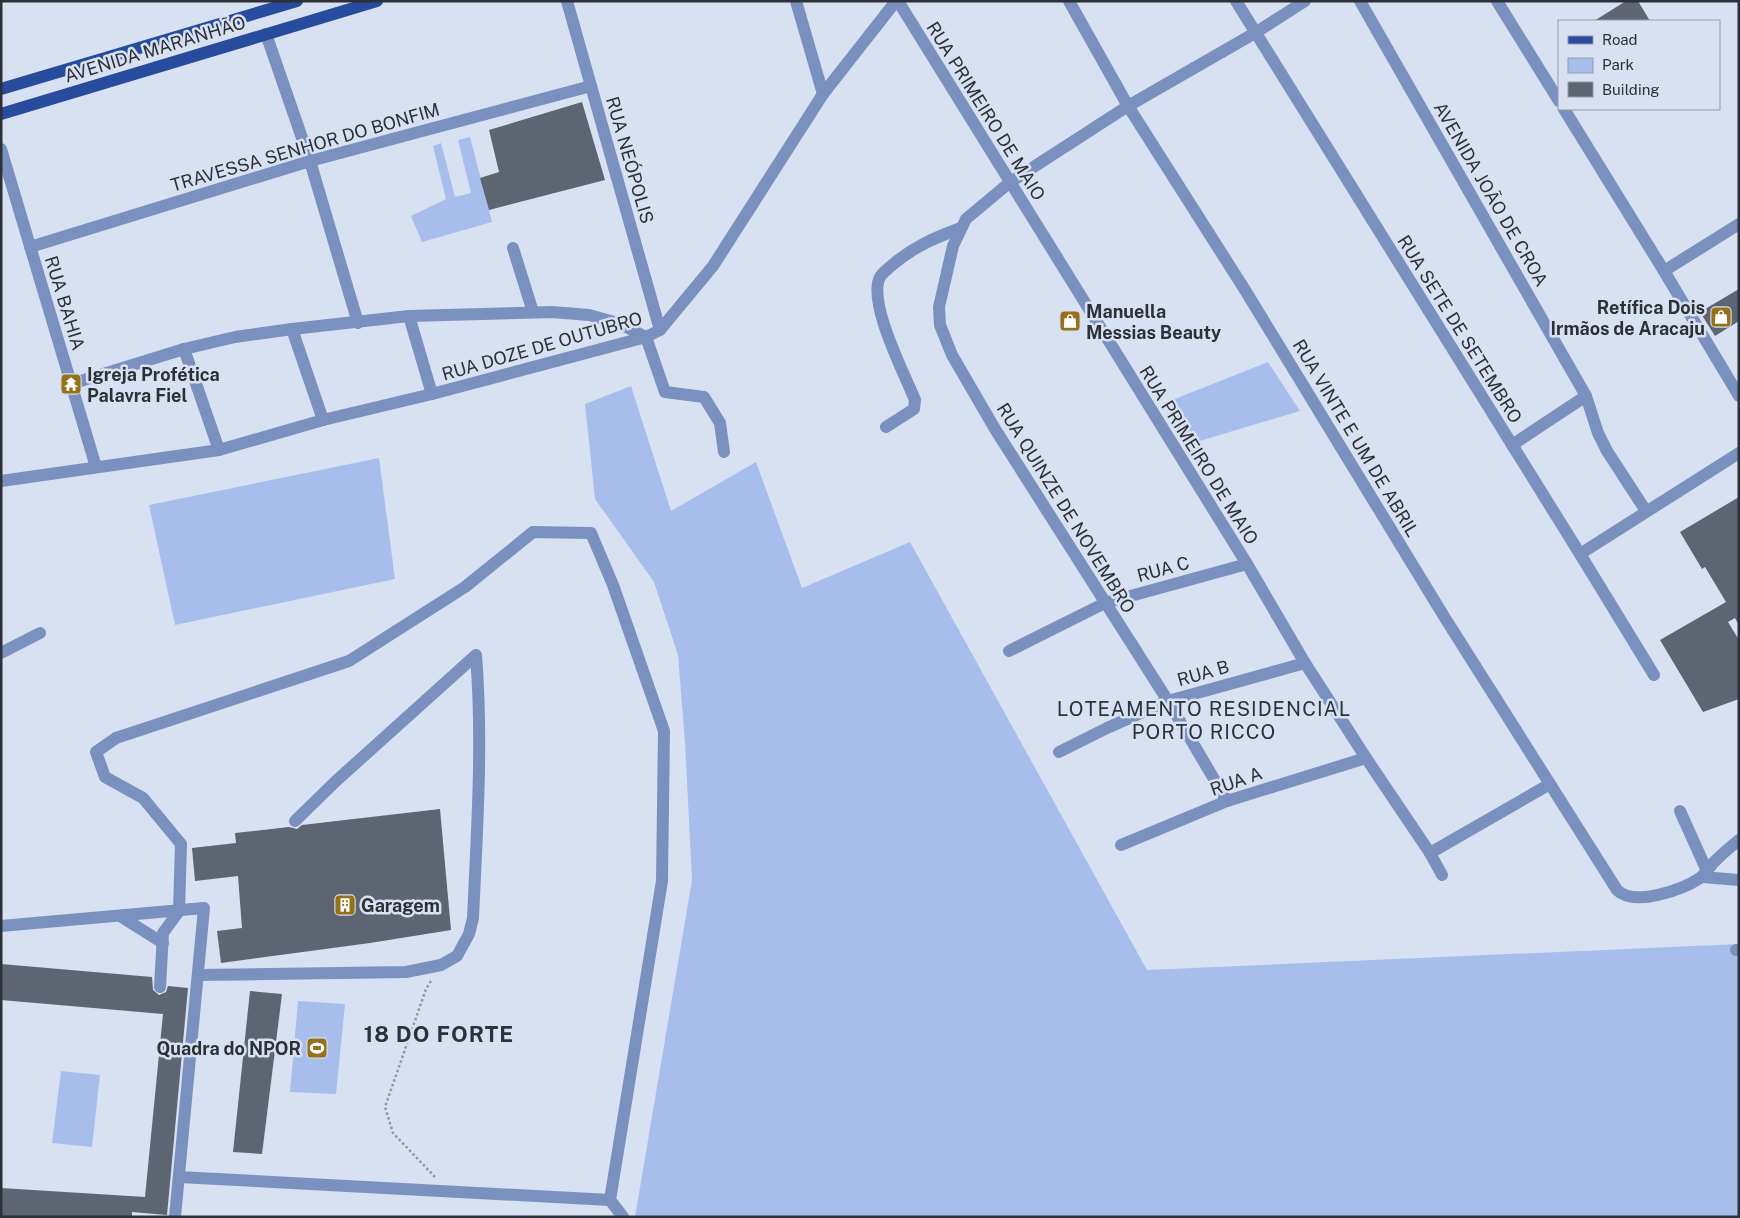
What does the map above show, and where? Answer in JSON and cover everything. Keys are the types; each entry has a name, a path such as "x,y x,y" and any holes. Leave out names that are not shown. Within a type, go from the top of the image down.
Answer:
{"main road":[{"name":"AVENIDA MARANHÃO","path":"1,89 261,7 297,1"},
{"name":"AVENIDA MARANHÃO","path":"1,114 376,1"}],"street":[{"name":"RUA NEÓPOLIS","path":"566,1 660,330"},
{"path":"796,1 823,94"},
{"name":"RUA DOZE DE OUTUBRO","path":"1,482 219,450 323,420 432,394 646,337 660,330 713,266 823,94 897,1"},
{"name":"RUA PRIMEIRO DE MAIO","path":"897,1 1247,564 1305,663 1430,853 1442,875"},
{"name":"RUA VINTE E UM DE ABRIL","path":"1069,1 1128,106 1245,290 1446,618 1617,890 1627,897 1645,897 1684,886 1704,874"},
{"name":"RUA SETE DE SETEMBRO","path":"1236,1 1654,675"},
{"path":"886,427 914,409 916,400 890,342 876,294 880,276 924,242 964,223 1009,182 1128,106 1305,1"},
{"name":"AVENIDA JOÃO DE CROA","path":"1360,1 1586,396 1598,433 1607,451 1646,511"},
{"path":"1497,1 1558,99"},
{"path":"266,34 310,162 358,323"},
{"name":"TRAVESSA SENHOR DO BONFIM","path":"30,246 310,162 591,86"},
{"path":"1565,110 1739,396"},
{"name":"RUA BAHIA","path":"1,149 96,467"},
{"name":"RUA QUINZE DE NOVEMBRO","path":"964,223 953,246 939,307 938,319 943,336 995,429 1168,701 1227,801"},
{"path":"1664,271 1739,224"},
{"path":"513,248 534,312"},
{"path":"71,384 184,349 235,337 292,329 410,316 534,312 589,315 618,323 646,337 665,392 704,397 720,423 724,452"},
{"path":"410,316 432,394"},
{"path":"292,329 323,420"},
{"path":"184,349 219,450"},
{"path":"1512,445 1586,396"},
{"path":"1580,554 1739,452"},
{"path":"160,987 163,933 179,910 181,844 143,798 104,777 96,752 116,738 349,661 465,587 532,532 591,533 614,585 664,731 662,881 610,1200 623,1217"},
{"name":"RUA C","path":"1009,652 1105,603 1247,564"},
{"path":"1,653 40,634"},
{"path":"198,975 406,972 441,965 457,956 469,934 473,918 479,791 476,655 336,781 295,822"},
{"name":"RUA B","path":"1059,752 1168,701 1305,663"},
{"name":"RUA A","path":"1121,845 1227,801 1366,758"},
{"path":"1430,853 1550,784"},
{"path":"1680,811 1704,874"},
{"path":"1704,874 1739,840"},
{"path":"1704,874 1739,880"},
{"path":"1,926 204,908 175,1217"},
{"path":"120,916 163,943"},
{"path":"179,1176 610,1200"}],"path":[{"path":"441,965 426,989 385,1107 393,1132 448,1191"}],"green space":[{"path":"470,137 492,222 422,242 411,216 446,199 433,146 441,143 455,197 471,193 458,140"},
{"path":"1268,362 1300,411 1193,443 1162,404"},
{"path":"631,386 671,511 756,462 802,588 910,542 1147,970 1739,944 1739,1217 635,1217 692,880 685,742 678,655 654,582 595,499 585,404"},
{"path":"379,458 395,579 175,625 149,505"},
{"name":"Quadra do NPOR","path":"298,1001 345,1004 336,1094 290,1092"},
{"path":"61,1071 100,1075 92,1147 52,1143"}],"building":[{"path":"1626,1 1638,1 1649,20 1596,20"},
{"path":"582,102 605,180 489,210 480,178 499,172 489,130"},
{"name":"Retífica Dois Irmãos de Aracaju","path":"1739,289 1739,321 1715,336 1700,312"},
{"path":"1739,497 1739,625 1735,618 1728,622 1739,640 1739,699 1703,712 1660,640 1726,602 1705,567 1702,569 1680,532"},
{"name":"Garagem","path":"440,809 451,930 221,963 217,931 242,928 238,876 195,881 192,848 236,843 235,833 289,827 297,829 302,825"},
{"path":"1,964 152,977 153,990 159,995 166,992 168,986 188,988 167,1215 132,1212 132,1217 1,1217 1,1188 145,1197 163,1014 1,1000"},
{"path":"250,991 282,994 262,1154 233,1152"}],"place":[{"name":"Retífica Dois Irmãos de Aracaju","path":"1721,317"},
{"name":"Manuella Messias Beauty","path":"1070,321"},
{"name":"Igreja Profética Palavra Fiel","path":"71,384"},
{"name":"Garagem","path":"345,905"},
{"name":"Quadra do NPOR","path":"317,1048"}],"district":[{"name":"LOTEAMENTO RESIDENCIAL PORTO RICCO","path":"1204,720"},
{"name":"18 DO FORTE","path":"439,1034"}]}
